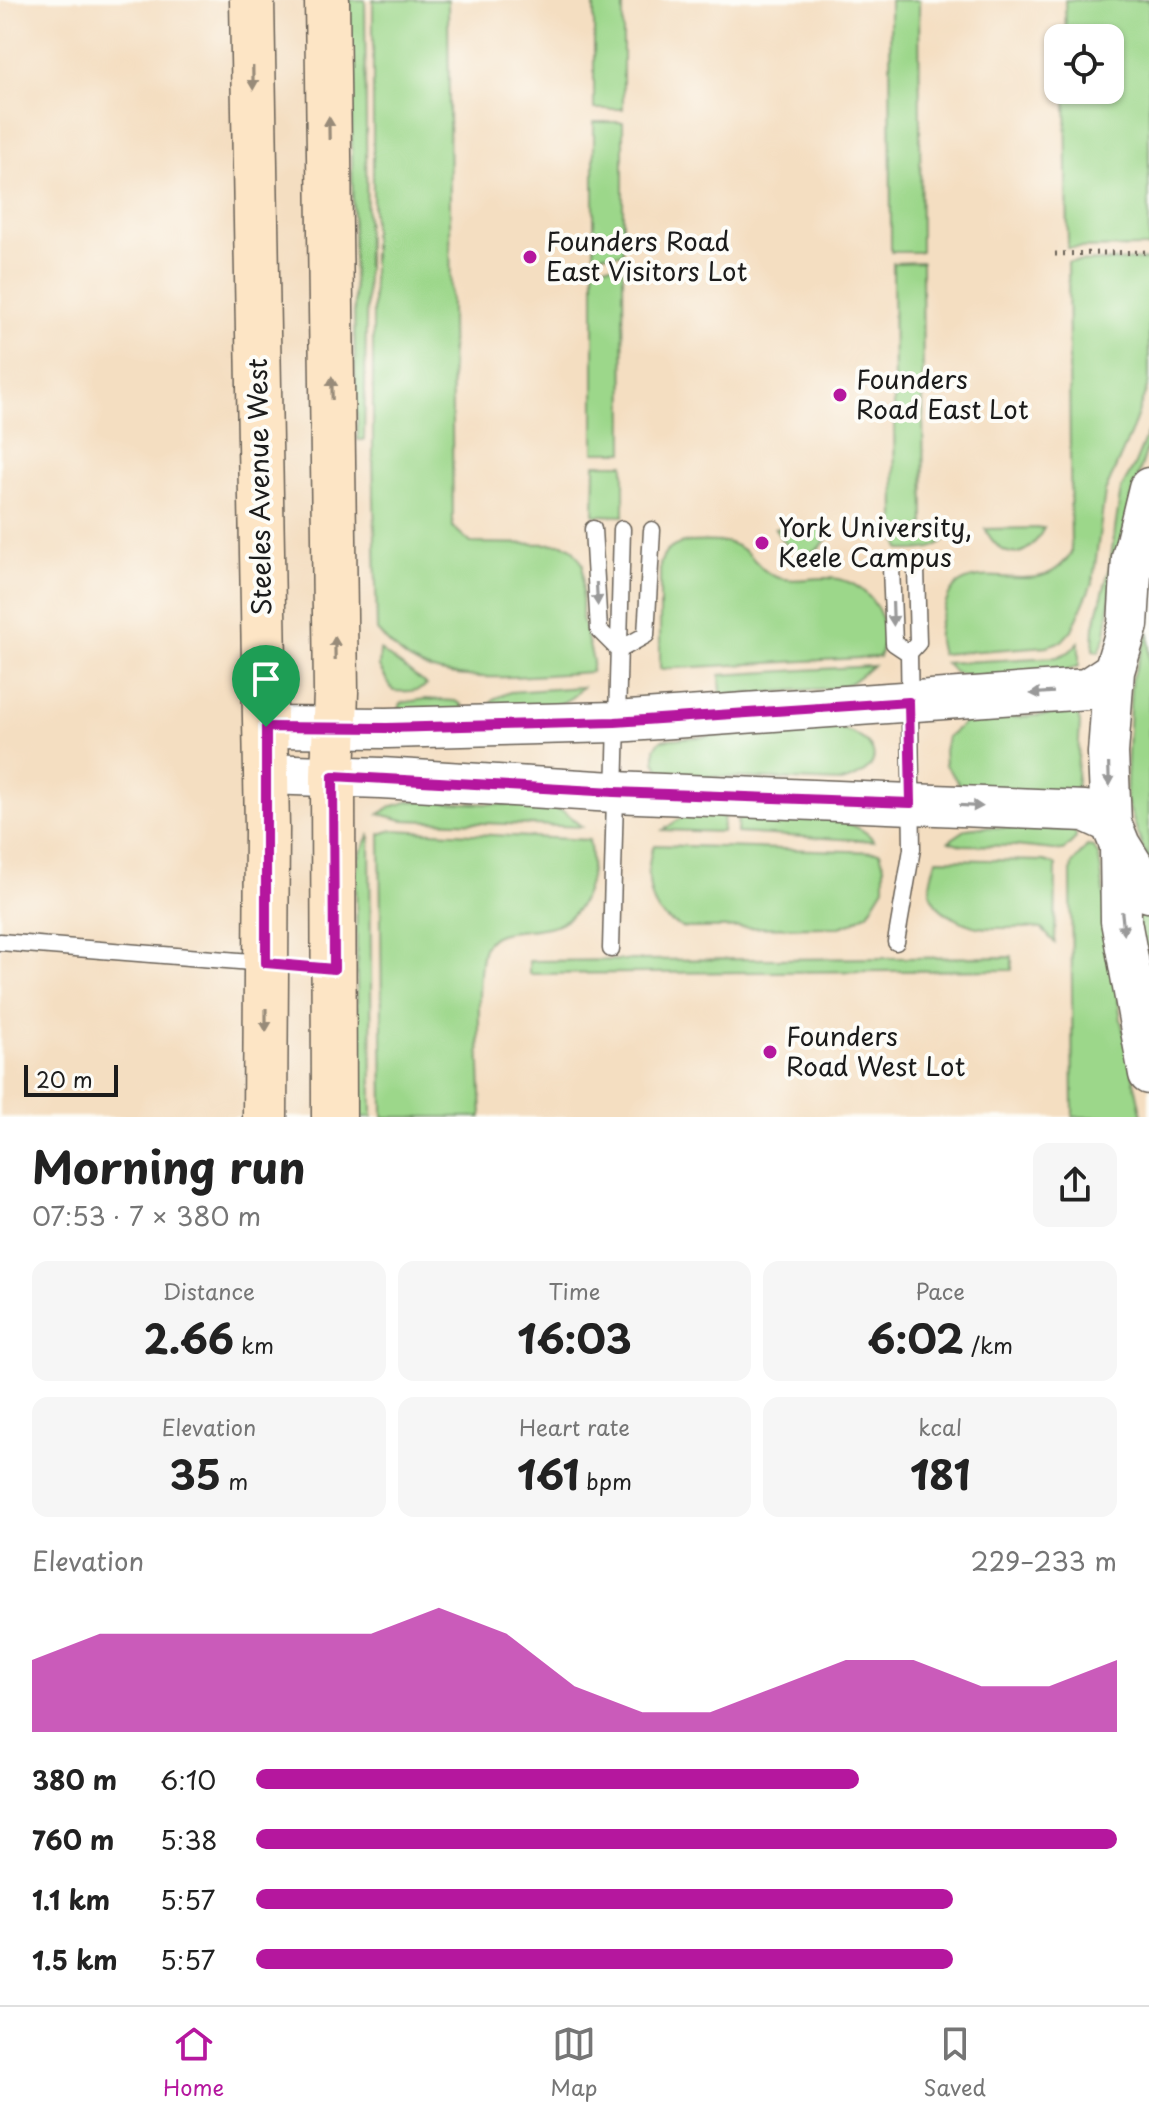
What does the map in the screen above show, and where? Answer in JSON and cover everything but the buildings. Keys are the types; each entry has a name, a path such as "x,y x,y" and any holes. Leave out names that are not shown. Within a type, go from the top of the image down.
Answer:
{"main road":[{"name":"Steeles Avenue West","path":"252,0 266,727 265,1117"},
{"path":"327,0 336,726 333,776 334,1117"},
{"path":"266,963 334,969"}],"street":[{"path":"1149,488 1132,558 1139,614 1114,671 1108,753 1121,921 1149,1074"},
{"path":"266,727 387,728 615,722 1087,689 1114,671"},
{"path":"266,774 1085,811 1116,834 1149,892"}],"lane":[{"path":"593,529 599,630 619,650"},
{"path":"611,949 622,529"},
{"path":"619,650 646,635 652,530"},
{"path":"891,567 894,643 909,653"},
{"path":"896,942 912,849 909,653 918,643 916,568"},
{"path":"0,942 266,963"}],"path":[{"path":"1055,254 1149,252"}],"green space":[{"path":"350,0 365,0 367,266 364,440 358,440 355,373"},
{"path":"373,0 448,0 453,527 471,543 563,544 572,548 583,564 582,618 593,661 591,672 482,677 440,672 409,659 377,631 373,455"},
{"path":"594,0 623,0 623,109 594,109"},
{"path":"890,0 919,0 921,252 891,252"},
{"path":"1065,0 1149,0 1149,247 1068,248 1066,104 1124,104 1124,24 1066,24"},
{"path":"594,122 623,122 623,254 594,254"},
{"path":"1149,260 1149,382 1105,492 1093,581 1072,630 1062,641 1048,646 941,654 939,623 948,597 957,585 984,577 1030,578 1045,575 1059,567 1071,553 1068,262"},
{"path":"922,262 924,530 952,530 936,546 900,550 895,531 893,263"},
{"path":"623,265 624,452 594,452 594,266"},
{"path":"1149,429 1149,442 1134,489 1112,581 1106,635 1099,652 1093,650 1094,626 1109,570 1121,489"},
{"path":"595,464 624,464 624,516 594,515"},
{"path":"775,528 832,529 819,548 804,553 788,546"},
{"path":"1044,528 1030,547 1015,553 999,547 985,529"},
{"path":"725,542 742,549 776,577 791,580 830,578 857,587 872,601 882,619 884,641 879,657 660,669 660,565 664,556 677,545"},
{"path":"1149,631 1149,865 1126,799 1131,680"},
{"path":"1079,642 1079,666 1057,674 967,676 954,672 945,663 1057,657 1069,652"},
{"path":"380,650 427,685 416,690 393,691 379,667"},
{"path":"873,666 850,683 835,688 721,695 720,675"},
{"path":"582,687 560,704 487,710 493,699 510,692"},
{"path":"425,699 455,701 462,705 463,711 399,710 401,703"},
{"path":"1077,712 1080,723 1076,794 977,789 960,785 945,765 947,737 965,722"},
{"path":"837,728 863,739 874,755 867,770 841,782 672,775 660,770 655,761 655,748 661,740"},
{"path":"411,801 547,806 563,811 582,827 403,820 379,814"},
{"path":"724,815 722,832 663,830 684,816"},
{"path":"738,815 831,820 864,831 874,841 737,833"},
{"path":"967,829 1073,830 1076,838 1063,851 961,845 949,841"},
{"path":"393,830 589,840 590,878 583,899 573,914 561,923 493,937 485,946 479,1001 482,1117 383,1117 380,834"},
{"path":"370,834 372,1117 358,1117 356,872 360,854"},
{"path":"654,845 880,852 884,887 868,913 840,927 683,928 662,915 654,902 649,868"},
{"path":"1087,846 1093,847 1099,856 1121,1020 1142,1117 1073,1117 1071,872 1072,864"},
{"path":"937,859 1044,861 1056,865 1055,943 1042,929 978,927 944,912 930,893"},
{"path":"1135,901 1149,913 1149,1026"},
{"path":"1012,957 1012,970 529,974 529,961"}],"place":[{"name":"Founders Road East Visitors Lot","path":"530,257"},
{"name":"Founders Road East Lot","path":"840,395"},
{"name":"York University, Keele Campus","path":"762,543"},
{"name":"Founders Road West Lot","path":"770,1052"}],"route":[{"path":"909,702 911,803 614,792 333,776 334,969 266,963 266,727 387,728 615,722 909,702"}]}
